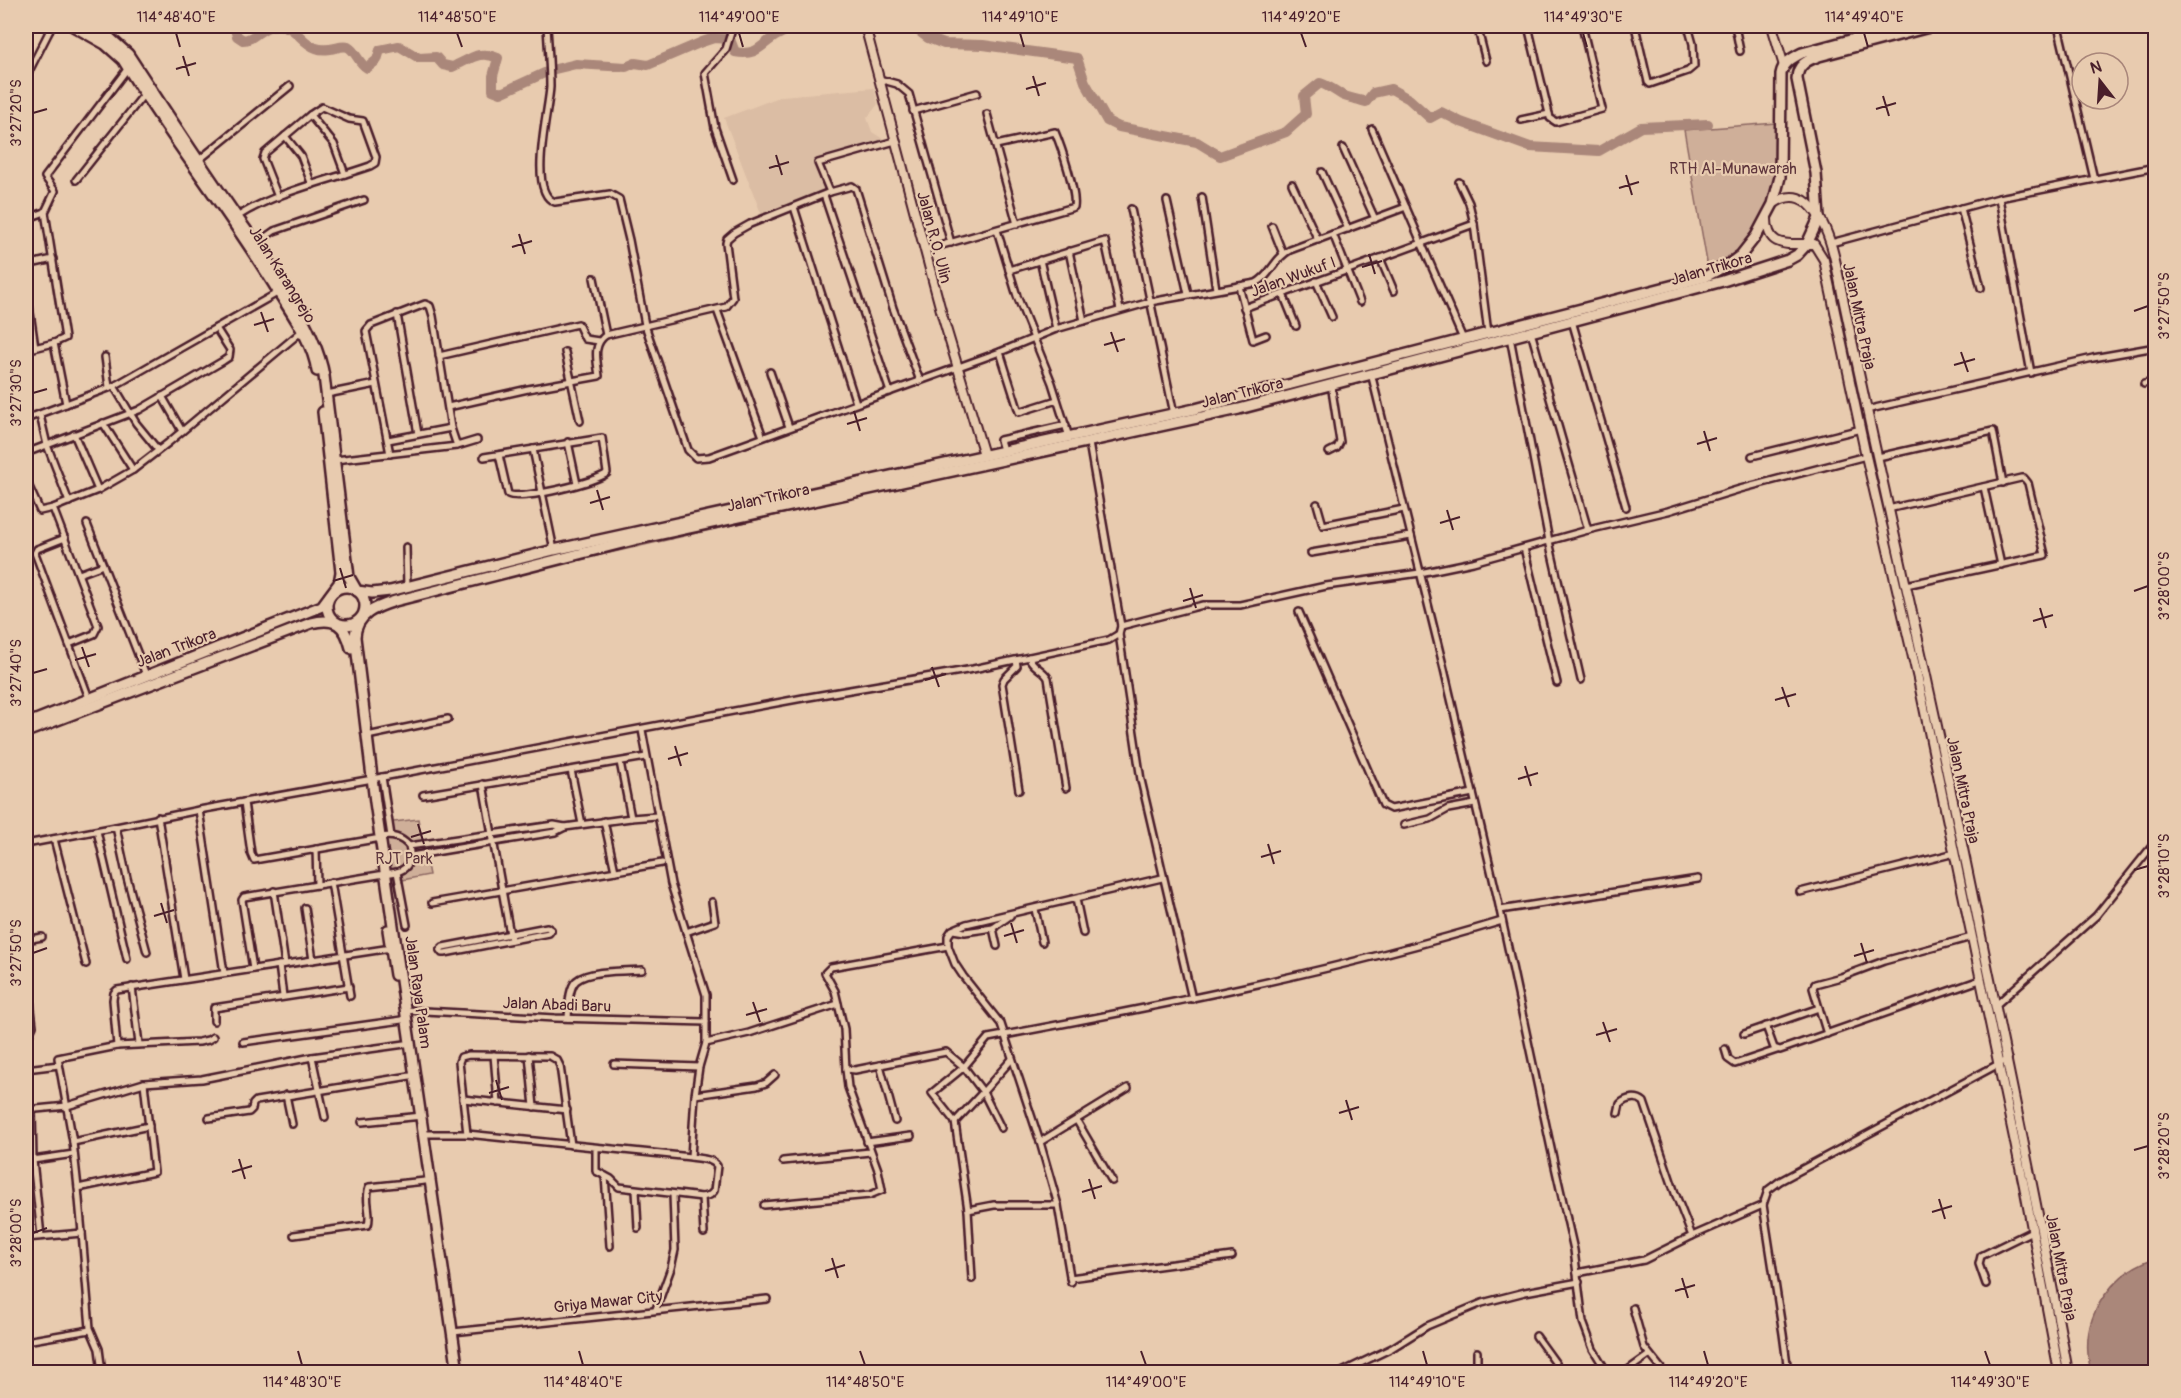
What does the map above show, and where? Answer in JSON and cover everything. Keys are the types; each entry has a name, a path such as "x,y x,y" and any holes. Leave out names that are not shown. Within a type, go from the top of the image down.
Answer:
{"main road":[{"name":"Jalan Karangrejo","path":"73,26 105,45 123,60 145,93 199,160 237,217 302,331 316,363 322,398 341,566 339,583 329,598 328,609 337,623"},
{"name":"Jalan Karangrejo","path":"88,26 110,38 128,54 171,125 309,329 320,356 327,394 349,577 362,596 365,606 362,617"},
{"path":"1784,66 1802,53 1899,29 1933,26"},
{"path":"1820,218 1816,173 1797,79 1799,68 1808,60 1899,29"},
{"name":"Jalan Trikora","path":"26,724 311,612 322,606 342,588 381,593 554,549 1089,443 1100,435 1174,414 1572,321 1705,277 1729,264 1748,247 1773,204 1780,177 1780,86 1784,66"},
{"name":"Jalan Trikora","path":"26,732 288,630 325,620 353,624 384,604 474,579 1003,450 1069,437 1100,435 1239,409 1371,373 1394,362 1463,339 1723,281 1797,255 1807,244 1820,218"},
{"name":"Jalan Raya Palam","path":"362,617 355,629 355,636 368,736 369,780"},
{"name":"Jalan Raya Palam","path":"337,623 346,632 351,648 458,1372"},
{"name":"Jalan Raya Palam","path":"384,874 391,948 404,1015 405,1044 424,1134 425,1181 452,1372"}],"street":[{"path":"26,77 52,26"},
{"path":"547,26 549,96 540,169 544,194 555,202 610,194 619,199 645,325 688,450 692,457 699,459 1000,352 1056,329 1150,302 1261,281 1283,254 1407,207"},
{"path":"733,26 726,49 705,73 715,128 733,180"},
{"name":"Jalan R.O. Ulin","path":"865,26 877,78 957,367 984,455"},
{"path":"1478,26 1486,61"},
{"path":"1528,26 1549,114 1551,120 1556,122 1602,109 1582,26"},
{"path":"1635,26 1650,84 1672,77 1694,66 1693,44 1688,26"},
{"path":"1735,26 1740,51"},
{"path":"1772,26 1784,66"},
{"path":"2058,26 2094,179"},
{"path":"26,350 64,340 65,334 45,212 55,193 46,179 47,173 128,68"},
{"path":"877,78 897,84 909,94 951,243"},
{"path":"199,160 290,86"},
{"path":"76,180 145,93"},
{"path":"913,111 977,93"},
{"path":"237,217 255,206 376,162 364,123 324,108 310,115 285,136 262,157 278,197"},
{"path":"987,114 1017,224"},
{"path":"1521,120 1549,114"},
{"path":"310,115 334,144 345,174"},
{"path":"1372,129 1463,339"},
{"path":"925,250 1074,207 1068,171 1054,131 996,145"},
{"path":"285,136 301,156 312,185"},
{"path":"890,392 818,163 895,141"},
{"path":"1343,148 1375,219"},
{"path":"1831,243 1999,198 2156,167"},
{"path":"1322,172 1348,229"},
{"path":"1459,182 1469,203 1474,224 1488,333"},
{"path":"1292,184 1318,240"},
{"path":"448,407 599,375 596,350 599,341 606,335 717,310 729,304 733,297 727,239 750,224 846,186 856,189 920,381"},
{"path":"1202,197 1216,289"},
{"path":"1773,204 1787,198 1801,199 1811,206 1820,218"},
{"path":"1999,198 2031,373"},
{"path":"253,246 274,231 364,200"},
{"path":"1167,201 1188,294"},
{"path":"794,207 856,403"},
{"path":"1961,208 1981,288"},
{"path":"1131,209 1174,414"},
{"path":"26,219 45,212"},
{"path":"1767,215 1768,230 1775,239 1787,244 1807,244"},
{"name":"Jalan Mitra Praja","path":"1820,218 1831,243 2008,1059 2068,1372"},
{"name":"Jalan Wukuf I","path":"1239,286 1244,308 1474,224"},
{"path":"1272,226 1283,254"},
{"path":"997,230 1009,270 1069,437"},
{"path":"1333,234 1360,302"},
{"path":"1009,270 1105,242 1120,310"},
{"name":"Jalan Mitra Praja","path":"1807,244 1814,244 1824,260 1866,456 1902,606 1999,1064 2059,1372"},
{"path":"1069,251 1084,321"},
{"path":"1380,258 1394,291"},
{"path":"26,265 53,259"},
{"path":"1040,260 1056,329"},
{"path":"594,278 606,335"},
{"path":"1316,281 1332,317"},
{"path":"26,285 35,347"},
{"path":"26,419 112,387 279,292"},
{"path":"1283,294 1296,326"},
{"path":"390,454 366,331 368,326 421,305 429,305 433,316 451,428 457,446"},
{"path":"1244,308 1253,340 1266,335"},
{"path":"717,310 763,437"},
{"path":"397,314 418,434"},
{"path":"1572,321 1626,507"},
{"path":"439,356 578,324 585,339 599,341"},
{"path":"26,453 130,413 229,357 230,350 216,328"},
{"path":"26,480 40,511 98,490 132,470 158,450 302,331"},
{"path":"1531,332 1588,530"},
{"path":"1510,337 1549,541 1581,680"},
{"path":"54,343 66,404"},
{"path":"1866,410 2156,347"},
{"path":"565,352 580,421"},
{"path":"1000,352 1019,412 1057,400"},
{"path":"105,357 112,387 158,450"},
{"path":"770,372 789,427"},
{"path":"1371,373 1500,910 1563,1198 1579,1282 1583,1322 1607,1372"},
{"path":"2144,384 2156,381"},
{"path":"327,394 376,384"},
{"path":"1329,452 1337,448 1340,442 1331,384"},
{"path":"162,396 182,431"},
{"path":"40,415 47,445 69,502"},
{"path":"103,423 132,470"},
{"path":"1003,450 1000,440 1066,425"},
{"path":"388,440 451,428"},
{"path":"1752,456 1861,429"},
{"path":"1878,457 1993,431 2003,483"},
{"path":"74,434 98,490"},
{"path":"484,457 602,438 608,473 577,484 510,496 499,455"},
{"path":"335,459 457,446 477,441"},
{"path":"568,442 577,484"},
{"path":"1089,443 1121,626 1119,634 1141,780 1192,999"},
{"path":"533,449 554,549"},
{"path":"1121,626 1203,605 1240,605 1326,586 1420,573 1489,559 1588,530 1668,511 1758,484 1866,456"},
{"path":"1888,509 2024,478 2027,480 2045,555 1906,585"},
{"path":"1984,487 2001,565"},
{"path":"1317,504 1323,525"},
{"path":"53,508 98,628 94,634 69,644"},
{"path":"1315,526 1404,509"},
{"path":"87,524 146,675"},
{"path":"1311,553 1411,536"},
{"path":"65,538 37,549 35,553 89,698"},
{"path":"406,548 407,587"},
{"path":"1524,548 1557,682"},
{"path":"79,574 103,565"},
{"path":"1299,612 1383,805 1391,809 1473,792"},
{"path":"26,844 158,817 1016,660 1109,640 1119,634"},
{"path":"1029,657 1032,664 1044,672 1048,678 1066,788"},
{"path":"1016,660 1017,666 1002,684 1018,790"},
{"path":"368,736 448,719"},
{"path":"642,730 671,884 706,995 706,1043 699,1067 695,1095 691,1157"},
{"path":"423,795 646,757"},
{"path":"620,762 631,818"},
{"path":"571,770 582,824"},
{"path":"382,777 392,836"},
{"path":"483,784 511,937"},
{"path":"244,802 254,860 392,836 404,840 409,846 411,856 408,866 397,872 243,898 253,969"},
{"path":"1404,825 1430,819 1443,811 1475,804"},
{"path":"199,810 224,973"},
{"path":"411,856 555,832 565,827 582,824 657,816"},
{"path":"158,817 184,979"},
{"path":"604,821 615,871"},
{"path":"409,846 554,825 565,827"},
{"path":"116,827 147,952"},
{"path":"97,831 127,959"},
{"path":"54,839 86,964"},
{"path":"1996,1005 2096,916 2156,841"},
{"path":"316,849 317,885"},
{"path":"1800,892 1954,853"},
{"path":"432,903 662,863"},
{"path":"397,872 407,925"},
{"path":"1162,878 966,924 952,930 948,936 948,946 963,976 986,1007 999,1019 1040,1142 1058,1205 1070,1280 1232,1256"},
{"path":"1500,910 1698,879"},
{"path":"331,882 350,996"},
{"path":"274,891 283,996"},
{"path":"1076,899 1083,933"},
{"path":"686,932 715,922 712,902"},
{"path":"305,908 313,960"},
{"path":"1035,909 1042,942"},
{"path":"952,930 965,932 993,928 1011,915"},
{"path":"972,1279 968,1210 955,1122 932,1093 964,1067 988,1038 1004,1037 1192,999 1346,965 1502,921"},
{"path":"511,937 443,953 440,950 443,947 511,937 549,933 551,930 547,927 511,937"},
{"path":"993,928 997,946"},
{"path":"26,940 42,937"},
{"path":"1827,1034 1813,988 1815,984 1884,961 1972,937"},
{"path":"764,1205 879,1192 882,1186 848,1087 844,1029 838,1004 835,992 825,975 829,968 948,946"},
{"path":"117,1046 114,993 117,990 391,948"},
{"path":"26,966 33,1026 26,1042"},
{"path":"568,1018 572,989 576,981 592,974 642,970"},
{"path":"1725,1049 1728,1059 1735,1064 1980,980"},
{"path":"132,987 139,1044"},
{"path":"214,1021 214,1008 349,987"},
{"path":"706,1043 749,1034 838,1004"},
{"path":"1744,1034 1819,1008"},
{"name":"Jalan Abadi Baru","path":"243,1042 404,1015 706,1022"},
{"path":"1766,1026 1772,1044 1777,1050"},
{"path":"102,1372 99,1348 90,1330 73,1142 58,1058 117,1046 199,1042 213,1037"},
{"path":"28,1110 67,1106 144,1083 212,1078 254,1067 405,1044"},
{"path":"846,1070 940,1052 946,1053 964,1067 984,1092 1001,1128"},
{"path":"26,1055 28,1110 41,1236"},
{"path":"467,1134 459,1059 469,1055 550,1056 557,1060 572,1145"},
{"path":"494,1055 498,1103"},
{"path":"529,1055 534,1107"},
{"path":"312,1057 325,1117"},
{"path":"955,1122 1012,1059"},
{"path":"1784,1372 1787,1364 1764,1205 1768,1190 1780,1181 2008,1059"},
{"path":"614,1064 699,1067"},
{"path":"26,1069 59,1065"},
{"path":"880,1065 895,1121"},
{"path":"695,1095 757,1086 766,1083 775,1075"},
{"path":"208,1118 249,1112 255,1102 286,1095 410,1076"},
{"path":"78,1188 154,1172 144,1083"},
{"path":"1040,1142 1128,1088"},
{"path":"286,1095 292,1124"},
{"path":"1618,1113 1620,1104 1626,1100 1636,1098 1644,1102 1692,1236"},
{"path":"463,1099 567,1110"},
{"path":"362,1122 419,1116"},
{"path":"1077,1121 1112,1181"},
{"path":"73,1142 149,1126"},
{"path":"424,1134 467,1134 710,1160 714,1161 717,1166 714,1191 710,1196 702,1197 617,1186 595,1170 596,1148"},
{"path":"867,1142 911,1136"},
{"path":"783,1161 870,1152"},
{"path":"26,1161 74,1154"},
{"path":"605,1176 610,1246"},
{"path":"294,1235 368,1225 370,1220 367,1193 369,1187 425,1181"},
{"path":"636,1190 638,1228"},
{"path":"656,1309 675,1251 673,1194"},
{"path":"702,1197 704,1233"},
{"path":"968,1210 994,1205 1058,1205"},
{"path":"1577,1273 1644,1260 1692,1236 1764,1205"},
{"path":"1986,1284 1979,1264 1981,1256 2032,1231"},
{"path":"26,1238 82,1233"},
{"path":"1342,1372 1392,1348 1427,1326 1482,1303 1579,1282"},
{"name":"Griya Mawar City","path":"453,1332 766,1299"},
{"path":"1633,1308 1641,1340 1649,1355 1664,1372"},
{"path":"26,1341 90,1330"},
{"path":"1536,1336 1562,1372"},
{"path":"1477,1352 1477,1372"},
{"path":"1625,1372 1649,1355"}],"shaded area":[{"path":"874,88 878,104 867,118 872,132 886,141 814,160 826,190 762,216 724,118 782,96"},
{"path":"2155,1258 2155,1372 2092,1372 2088,1354 2088,1338 2097,1308 2115,1283 2127,1272"}],"green space":[{"name":"RTH Al-Munawarah","path":"1776,123 1775,180 1773,198 1769,208 1738,251 1722,263 1708,268 1684,130"},
{"name":"RJT Park","path":"418,819 429,875 386,883 378,824"}],"waterway":[{"path":"234,26 237,36 243,40 268,27 287,27 316,48 325,50 348,47 367,68 377,60 380,50 399,46 419,58 436,57 443,65 452,67 474,56 491,56 498,58 493,76 493,90 501,93 551,70 576,64 626,67 635,63 648,65 714,38 730,39 735,52 753,52 774,37 796,26"},
{"path":"908,26 944,44 983,45 1077,58 1085,82 1107,121 1119,127 1197,142 1220,156 1286,132 1306,114 1304,96 1320,83 1344,96 1366,102 1373,93 1391,89 1409,99 1430,118 1441,112 1461,122 1530,147 1599,151 1641,127 1708,124"},
{"path":"1092,445 1231,415"},
{"path":"1007,464 1087,446"},
{"path":"501,579 897,488"}]}
